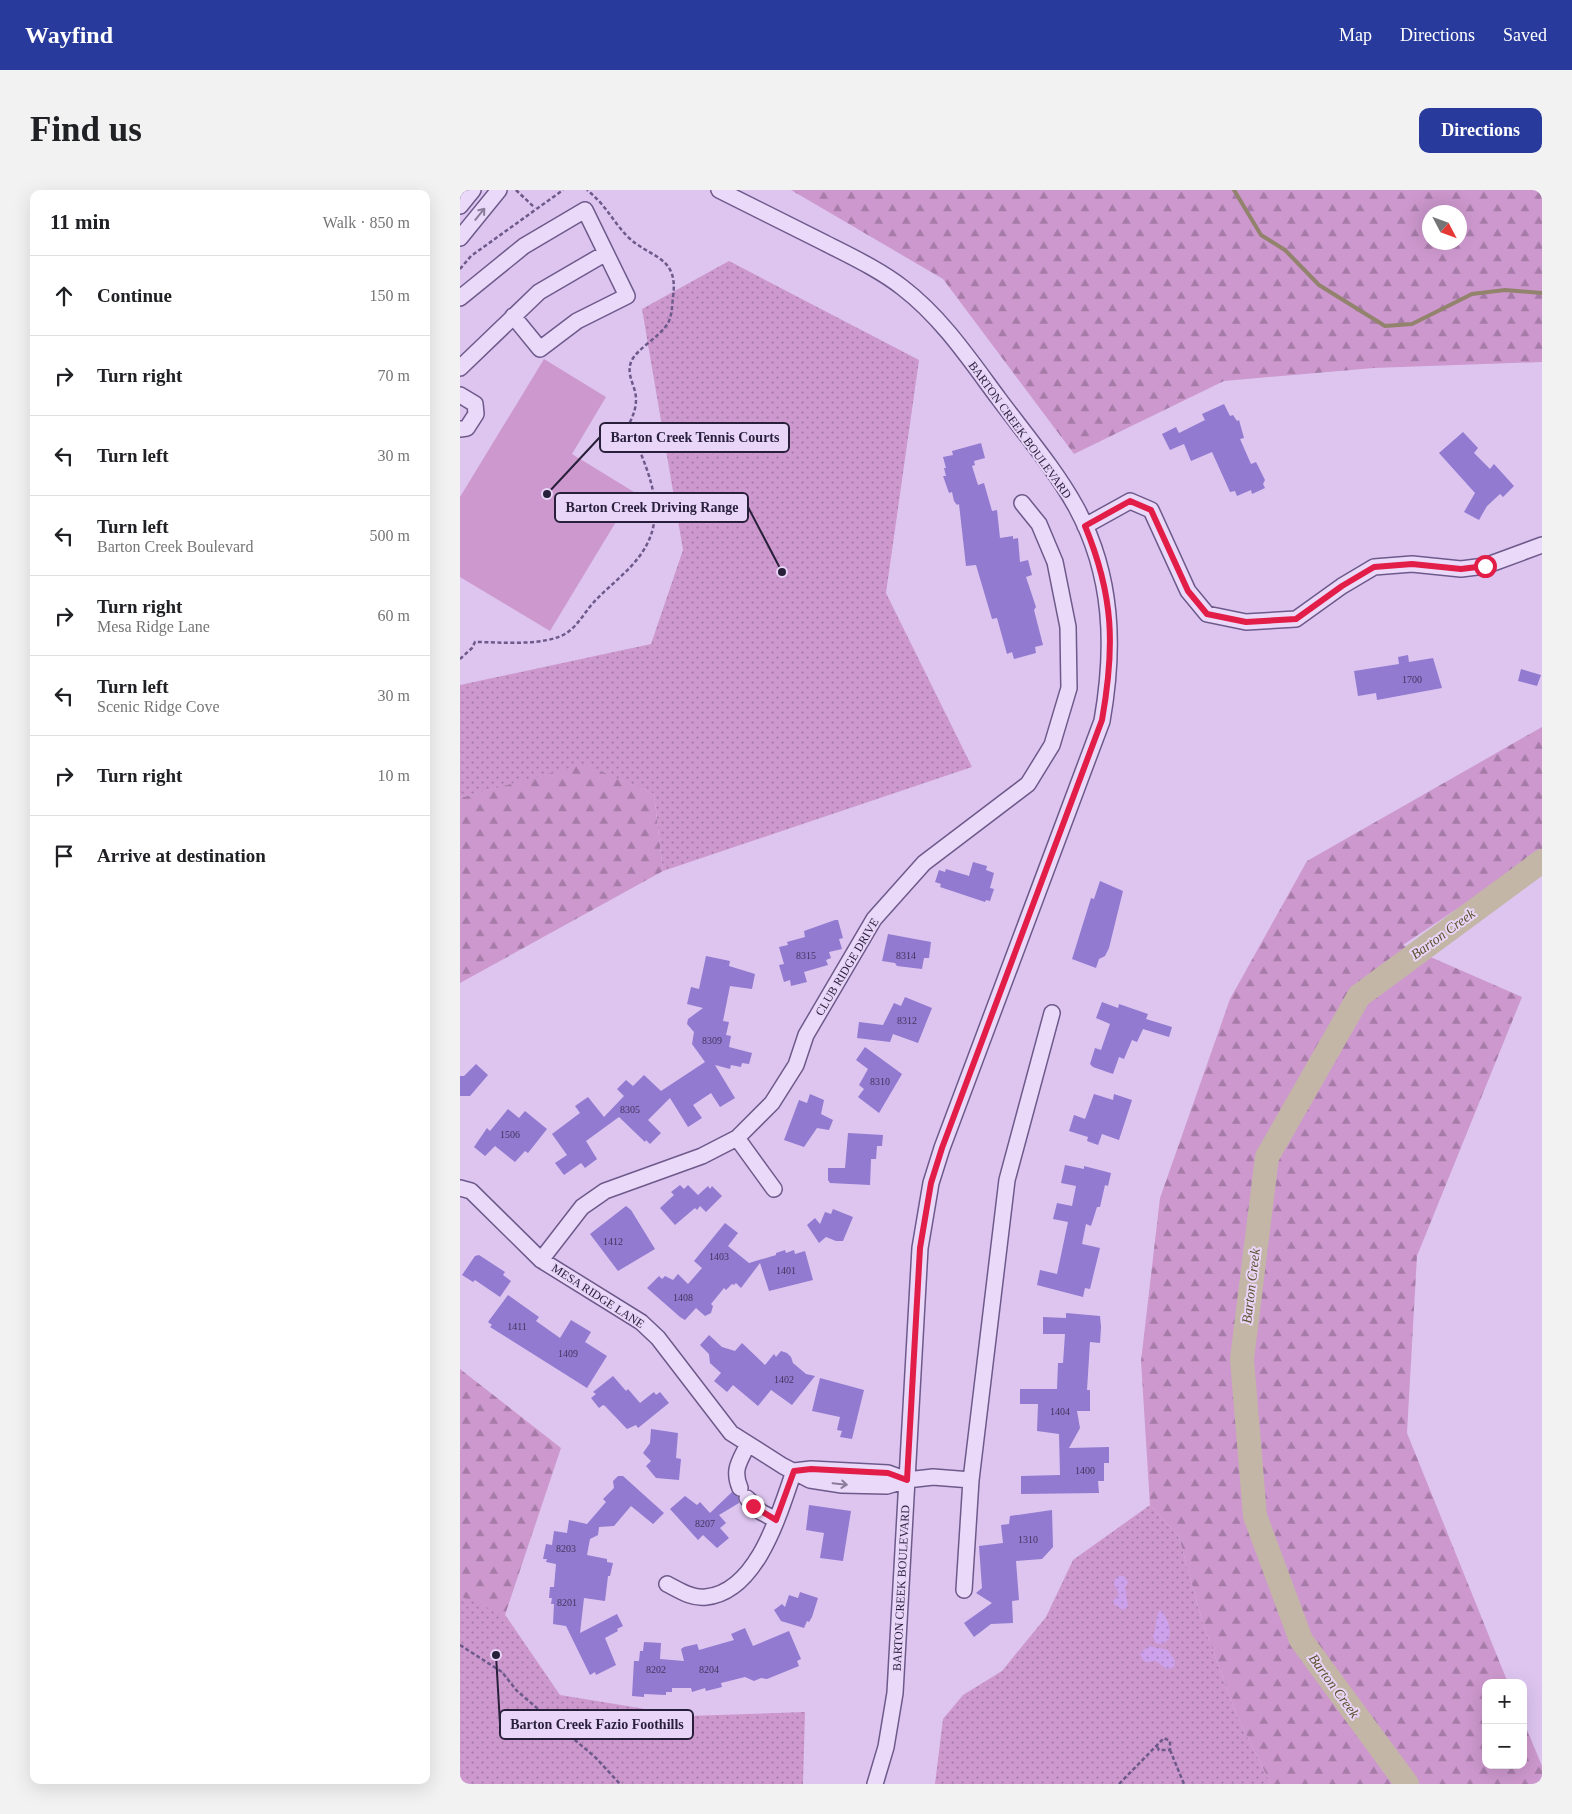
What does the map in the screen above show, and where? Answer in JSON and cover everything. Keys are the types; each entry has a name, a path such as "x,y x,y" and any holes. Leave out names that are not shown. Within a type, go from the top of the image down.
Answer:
{"street":[{"path":"460,206 473,190"},
{"path":"460,238 499,190"},
{"name":"BARTON CREEK BOULEVARD","path":"719,190 845,253 902,287 929,311 954,339 1058,479 1085,526 1103,576 1109,609 1110,668 1102,720 945,1138 931,1183 920,1248 895,1693 886,1747 875,1784"},
{"path":"460,298 524,246 585,210 627,296 577,321 540,348 513,316"},
{"path":"460,368 540,292 606,253"},
{"path":"460,395 475,404 476,414 467,428 460,429"},
{"path":"1085,526 1130,501 1151,510 1188,591 1207,614 1246,622 1296,619 1342,586 1374,567 1412,564 1461,569 1485,566 1542,545"},
{"name":"CLUB RIDGE DRIVE","path":"541,1260 582,1207 604,1191 702,1156 737,1138 772,1103 796,1065 806,1035 874,919 924,863 1028,784 1052,745 1069,688 1068,627 1055,562 1039,524 1022,503"},
{"path":"964,1590 971,1480 1007,1180 1052,1013"},
{"path":"737,1138 774,1189"},
{"name":"MESA RIDGE LANE","path":"460,1188 471,1191 541,1260 641,1322 658,1338 731,1433 794,1471"},
{"path":"748,1444 737,1466 735,1476 743,1493 761,1512 776,1520"},
{"path":"667,1584 689,1595 706,1597 725,1591 742,1578 760,1557 794,1471 811,1469 888,1473 907,1480 933,1477 971,1480"}],"path":[{"path":"516,190 535,208"},
{"path":"460,269 471,256 535,208 563,190"},
{"path":"460,659 472,648 475,642 536,643 568,632 595,601 626,574 645,550 654,523 653,495 628,424 634,413 636,398 629,375 631,361 667,325 670,318 675,280 664,261 630,238 618,225 603,203 587,190"},
{"path":"460,1645 502,1672 517,1691 595,1757 620,1784"},
{"path":"1119,1784 1164,1738 1170,1741 1170,1750 1184,1784"},
{"path":"1156,1745 1159,1750 1170,1750"}],"green space":[{"path":"791,190 1542,190 1542,362 1374,368 1224,381 1074,454 943,279"},
{"path":"729,261 919,360 886,593 972,767 663,871 654,794 584,765 460,798 460,685 651,644 683,550 642,309"},
{"path":"544,359 606,397 572,454 634,492 550,631 460,577 460,497"},
{"path":"1542,727 1542,852 1403,945 1522,997 1417,1256 1407,1433 1506,1679 1482,1679 1482,1769 1527,1769 1527,1730 1542,1766 1542,1784 1271,1784 1237,1716 1203,1624 1179,1537 1150,1505 1141,1361 1160,1198 1230,999 1307,861"},
{"path":"584,764 654,794 663,871 460,983 460,798"},
{"path":"460,1369 561,1448 505,1615 460,1596"},
{"path":"1150,1505 1179,1537 1203,1624 1237,1716 1271,1784 935,1784 943,1719 963,1695 1002,1671 1046,1617 1073,1560"},
{"path":"460,1549 560,1695 688,1716 805,1712 803,1784 460,1784"}],"sand":[{"path":"1119,1576 1124,1576 1128,1582 1125,1587 1128,1607 1123,1610 1114,1604 1113,1601 1119,1594 1114,1584 1115,1579"},
{"path":"1160,1610 1167,1620 1170,1631 1169,1639 1162,1644 1156,1643 1153,1636"},
{"path":"1149,1646 1168,1650 1175,1661 1174,1667 1167,1669 1156,1661 1146,1662 1143,1660 1140,1653"}],"building":[{"path":"1224,404 1230,416 1233,415 1237,421 1239,420 1244,438 1240,439 1251,464 1256,462 1265,480 1263,484 1265,488 1252,494 1251,490 1237,496 1235,491 1230,492 1212,452 1191,461 1184,444 1170,450 1162,434 1176,427 1179,433 1205,420 1202,414"},
{"path":"1463,432 1478,448 1474,453 1490,469 1494,464 1514,486 1503,497 1500,494 1487,506 1479,520 1464,512 1475,493 1439,453"},
{"path":"981,443 985,458 974,461 975,465 972,466 978,485 984,483 992,511 997,510 1000,538 1013,536 1013,539 1018,538 1020,562 1028,560 1032,575 1026,577 1036,607 1034,610 1043,645 1035,647 1036,653 1014,659 1012,652 1007,654 997,618 992,619 976,565 966,566 959,504 957,505 954,501 952,492 949,493 943,476 946,476 944,468 946,468 943,457 953,455 952,451"},
{"path":"1408,655 1409,662 1433,658 1442,688 1377,700 1376,693 1358,696 1354,671 1399,664 1398,657"},
{"path":"1521,669 1541,675 1537,686 1518,681"},
{"path":"973,862 987,866 986,870 994,873 990,888 994,889 990,901 986,900 985,902 940,887 941,884 935,882 939,870 945,872 946,869 969,876"},
{"path":"1100,881 1123,891 1109,948 1105,956 1099,959 1096,968 1072,959 1091,898 1094,899"},
{"path":"838,920 843,938 839,939 842,949 829,952 831,958 826,960 828,965 804,972 807,982 791,986 790,980 784,982 779,965 784,964 779,947 788,945 787,942 805,937 804,931"},
{"path":"888,934 931,942 929,958 924,958 922,969 897,966 895,963 882,961"},
{"path":"706,956 730,961 729,966 755,974 752,989 730,986 723,1021 729,1022 726,1035 731,1036 729,1047 752,1053 749,1064 742,1063 741,1067 731,1065 730,1069 715,1065 735,1098 720,1107 711,1093 693,1105 702,1118 688,1127 670,1098 648,1120 661,1133 650,1144 646,1140 645,1142 619,1117 586,1141 597,1159 585,1168 581,1163 564,1175 555,1163 567,1155 552,1134 580,1113 575,1106 588,1097 604,1117 624,1096 617,1089 626,1080 633,1086 644,1075 661,1091 705,1062 692,1044 694,1032 687,1024 688,1019 703,1008 687,1004 691,987 699,989"},
{"path":"905,997 932,1008 918,1043 893,1034 890,1042 857,1038 859,1022 883,1025 894,1003 901,1006"},
{"path":"1102,1002 1118,1008 1119,1004 1148,1014 1146,1019 1172,1027 1169,1037 1143,1029 1137,1042 1132,1040 1124,1059 1119,1057 1113,1074 1093,1067 1090,1064 1095,1048 1101,1050 1110,1024 1096,1018"},
{"path":"865,1047 902,1074 879,1113 858,1097 864,1089 859,1085 868,1069 856,1060"},
{"path":"476,1064 488,1075 470,1096 460,1096 460,1076 464,1076"},
{"path":"810,1094 824,1100 821,1114 833,1120 829,1130 817,1128 804,1147 784,1140 799,1100 807,1103"},
{"path":"1094,1094 1113,1100 1114,1094 1132,1100 1119,1140 1102,1134 1098,1145 1087,1141 1088,1137 1069,1131 1074,1115 1085,1119"},
{"path":"508,1109 519,1118 525,1111 547,1129 528,1153 525,1151 515,1162 495,1146 485,1156 474,1147 487,1128 490,1131"},
{"path":"848,1133 883,1135 882,1146 877,1146 876,1159 871,1159 870,1185 830,1183 828,1180 828,1168 845,1168"},
{"path":"1065,1165 1084,1169 1084,1166 1111,1173 1108,1186 1105,1185 1100,1207 1097,1207 1091,1226 1086,1224 1082,1244 1100,1248 1090,1289 1085,1288 1083,1297 1037,1285 1040,1270 1057,1274 1068,1222 1053,1219 1057,1203 1072,1206 1076,1186 1061,1183"},
{"path":"680,1185 684,1189 688,1185 698,1195 708,1186 710,1189 712,1186 722,1196 706,1212 700,1206 697,1210 695,1208 675,1225 660,1208 674,1195 671,1192"},
{"path":"626,1206 631,1210 655,1249 618,1271 590,1234"},
{"path":"833,1209 853,1217 843,1241 836,1241 826,1237 819,1243 807,1225 815,1218 820,1224 825,1212 831,1214"},
{"path":"725,1223 738,1233 728,1246 749,1263 776,1255 776,1253 785,1250 786,1253 794,1250 795,1254 805,1251 813,1280 769,1291 760,1263 741,1288 736,1283 726,1290 724,1288 711,1304 713,1306 711,1313 705,1316 696,1308 685,1320 647,1288 659,1276 662,1279 665,1276 673,1280 678,1274 688,1284 702,1268 694,1261"},
{"path":"479,1255 505,1272 503,1275 511,1281 500,1297 475,1280 473,1282 462,1275 475,1256"},
{"path":"508,1295 539,1317 536,1321 560,1338 571,1320 591,1332 585,1342 607,1356 587,1388 490,1327 492,1325 488,1322"},
{"path":"1066,1313 1100,1316 1101,1327 1100,1343 1090,1342 1087,1390 1090,1390 1090,1411 1077,1411 1080,1428 1069,1448 1109,1447 1109,1463 1104,1463 1104,1481 1098,1481 1099,1493 1021,1494 1021,1476 1060,1475 1059,1434 1037,1431 1038,1404 1020,1404 1020,1389 1057,1389 1058,1363 1063,1363 1065,1334 1043,1334 1043,1317 1066,1318"},
{"path":"709,1335 722,1347 735,1351 742,1343 765,1365 774,1354 776,1357 781,1351 787,1353 793,1363 806,1374 815,1376 792,1405 771,1390 758,1406 733,1385 727,1392 714,1381 721,1373 710,1363 709,1354 700,1345"},
{"path":"613,1376 640,1403 654,1392 656,1395 660,1392 669,1403 638,1428 636,1425 627,1429 605,1406 603,1405 599,1408 591,1398 596,1394 593,1392"},
{"path":"820,1378 864,1390 852,1439 840,1437 842,1431 837,1430 840,1417 812,1411"},
{"path":"651,1429 678,1433 676,1458 681,1459 679,1480 656,1478 646,1466 651,1461 643,1453 650,1443"},
{"path":"618,1476 623,1476 664,1513 653,1524 631,1506 614,1526 599,1527 598,1535 590,1539 587,1555 607,1559 607,1562 613,1563 610,1576 608,1576 605,1601 584,1598 580,1633 617,1614 623,1626 605,1638 616,1665 596,1675 595,1672 590,1675 566,1626 553,1624 554,1604 551,1604 552,1598 549,1598 550,1587 554,1587 556,1564 546,1562 547,1559 543,1559 546,1544 552,1545 554,1531 567,1533 569,1520 587,1524 606,1502 603,1499 614,1488 613,1481"},
{"path":"732,1492 738,1497 739,1503 719,1515 726,1523 720,1528 729,1538 717,1548 703,1535 698,1540 670,1509 685,1496 697,1505 700,1502 710,1513"},
{"path":"809,1505 851,1511 843,1561 820,1558 824,1533 806,1530"},
{"path":"1052,1510 1053,1547 1042,1559 1016,1561 1019,1600 1012,1601 1013,1623 991,1624 974,1637 964,1623 992,1603 976,1593 982,1588 979,1546 1003,1543 1001,1525 1009,1524 1010,1516"},
{"path":"800,1592 818,1598 812,1617 809,1622 807,1621 804,1628 781,1621 774,1610 782,1604 785,1607 789,1595 798,1598"},
{"path":"745,1628 753,1646 789,1631 801,1659 797,1661 799,1666 767,1679 761,1678 754,1681 745,1677 721,1683 722,1687 706,1691 705,1688 692,1692 691,1688 672,1688 672,1692 666,1692 666,1695 644,1694 644,1697 632,1696 634,1661 639,1661 640,1651 643,1651 644,1642 661,1643 660,1659 684,1661 681,1649 684,1647 697,1644 699,1650 734,1640 731,1634"}],"waterway":[{"path":"1234,190 1261,235 1285,250 1319,285 1385,326 1412,324 1472,294 1505,290 1542,293"},
{"name":"Barton Creek","path":"1407,1784 1301,1640 1255,1516 1242,1359 1267,1157 1359,996 1542,861"}],"place":[{"name":"Barton Creek Tennis Courts","path":"547,494"},
{"name":"Barton Creek Driving Range","path":"782,572"},
{"name":"Barton Creek Fazio Foothills","path":"496,1655"}],"route":[{"path":"753,1506 776,1520 794,1471 811,1469 888,1473 907,1480 920,1248 931,1183 942,1148 1102,720 1110,668 1109,609 1103,576 1085,526 1130,501 1151,510 1188,591 1207,614 1246,622 1296,619 1342,586 1374,567 1412,564 1461,569 1485,566"}]}
